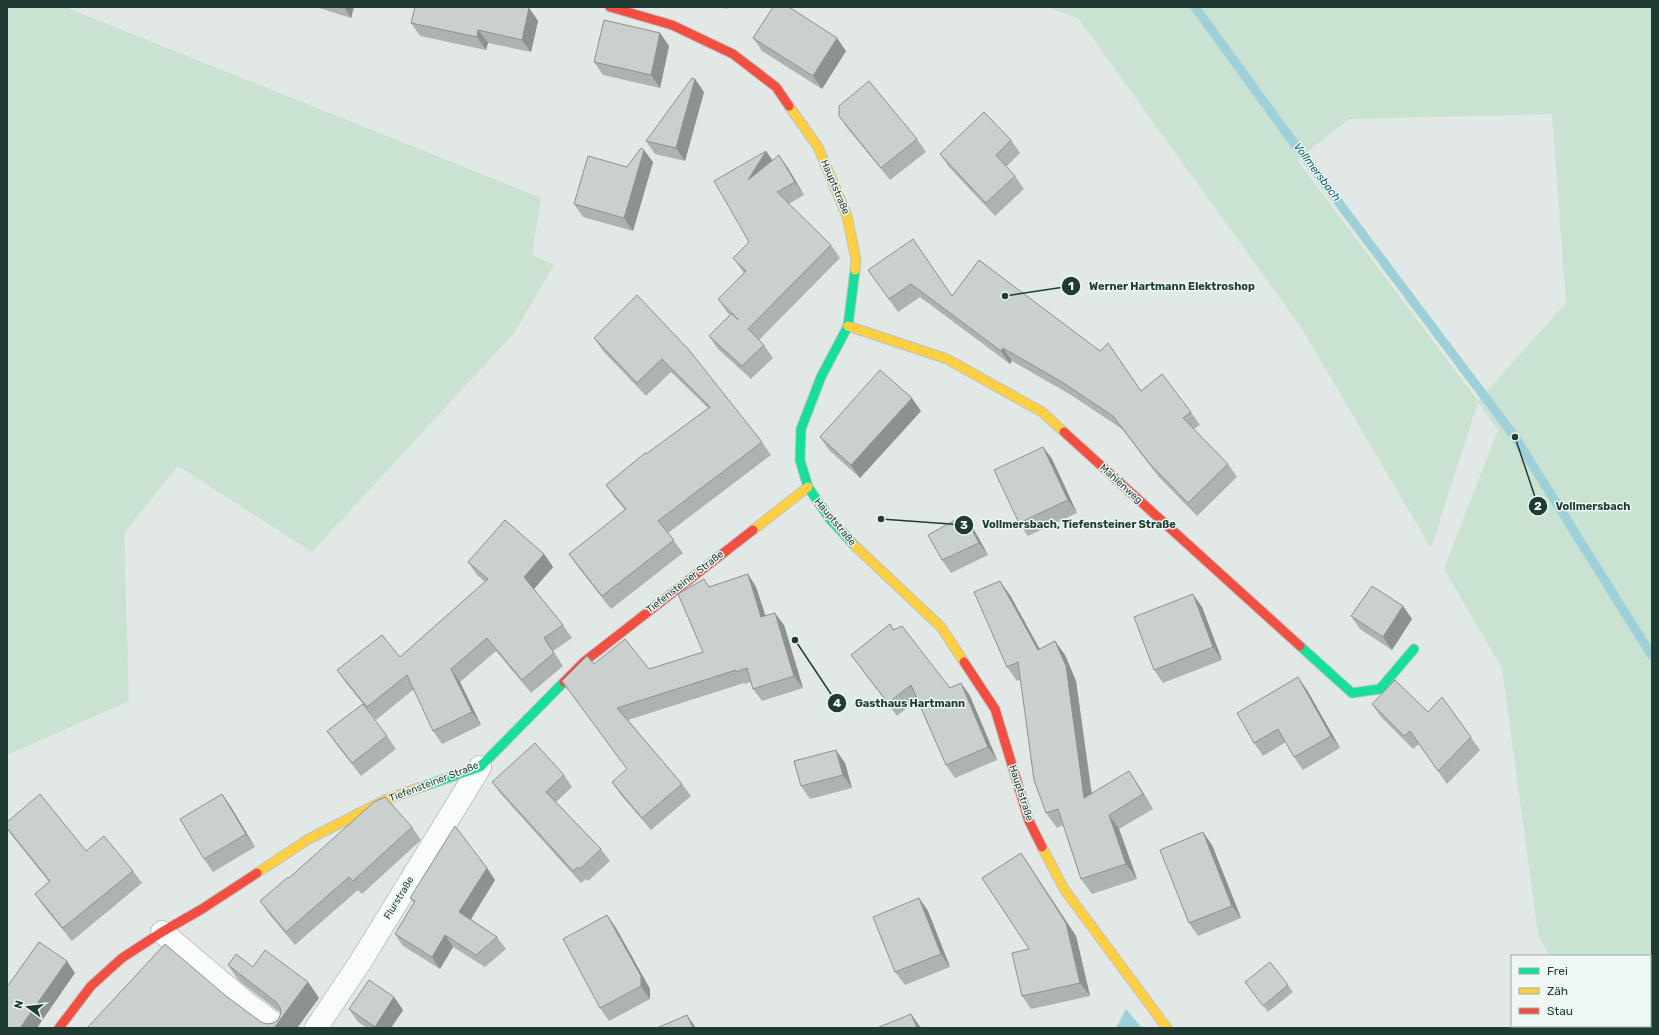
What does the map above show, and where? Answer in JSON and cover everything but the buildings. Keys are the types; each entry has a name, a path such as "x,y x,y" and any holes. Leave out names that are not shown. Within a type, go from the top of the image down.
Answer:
{"street":[{"name":"Hauptstraße","path":"610,7 672,25 733,54 776,87 818,147 847,216 856,260 848,326 821,377 801,429 800,460 808,487 830,519 864,556 941,627 995,709 1029,820 1064,889 1167,1028"},
{"name":"Mahlenweg","path":"848,326 947,359 1042,412 1352,693 1380,688 1414,649"},
{"name":"Tiefensteiner Straße","path":"59,1028 91,986 122,958 162,932 202,909 307,840 385,800 480,766 585,662 808,487"},
{"name":"Flurstraße","path":"316,1028 361,961 480,766"},
{"path":"162,932 245,1002 280,1028"}],"green space":[{"path":"7,7 65,7 541,198 532,255 554,265 514,333 312,552 178,466 124,533 129,701 7,755"},
{"path":"1046,7 1652,7 1652,1028 1582,1027 1651,1027 1651,955 1548,955 1538,934 1502,668 1444,569 1498,430 1478,402 1431,548 1301,327 1078,18","holes":["1552,114 1566,303 1478,401 1297,160 1349,119"]}],"water":[{"path":"1126,1009 1142,1028 1116,1028"}],"waterway":[{"name":"Vollmersbach","path":"1195,7 1282,127 1515,437 1652,656"}],"traffic: fast":[{"path":"855,270 848,326 821,377 801,429 800,460 808,487 830,519 855,546"},
{"path":"1300,646 1352,693 1380,689 1414,649"},
{"path":"424,786 480,767 564,682"}],"traffic: slow":[{"path":"789,106 818,147 847,216 856,260 855,270"},
{"path":"848,326 947,359 1042,412 1064,432"},
{"path":"753,530 808,487"},
{"path":"855,546 941,627 964,662"},
{"path":"257,873 307,840 385,800 424,786"},
{"path":"1042,847 1064,889 1167,1028"}],"traffic: jam":[{"path":"610,7 672,25 733,54 776,87 789,106"},
{"path":"1064,432 1300,646"},
{"path":"564,682 585,661 753,530"},
{"path":"964,662 995,709 1029,821 1042,847"},
{"path":"59,1028 91,986 122,958 257,873"}],"place":[{"name":"Werner Hartmann Elektroshop","path":"1005,296"},
{"name":"Vollmersbach","path":"1515,437"},
{"name":"Vollmersbach, Tiefensteiner Straße","path":"881,519"},
{"name":"Gasthaus Hartmann","path":"795,640"}]}
